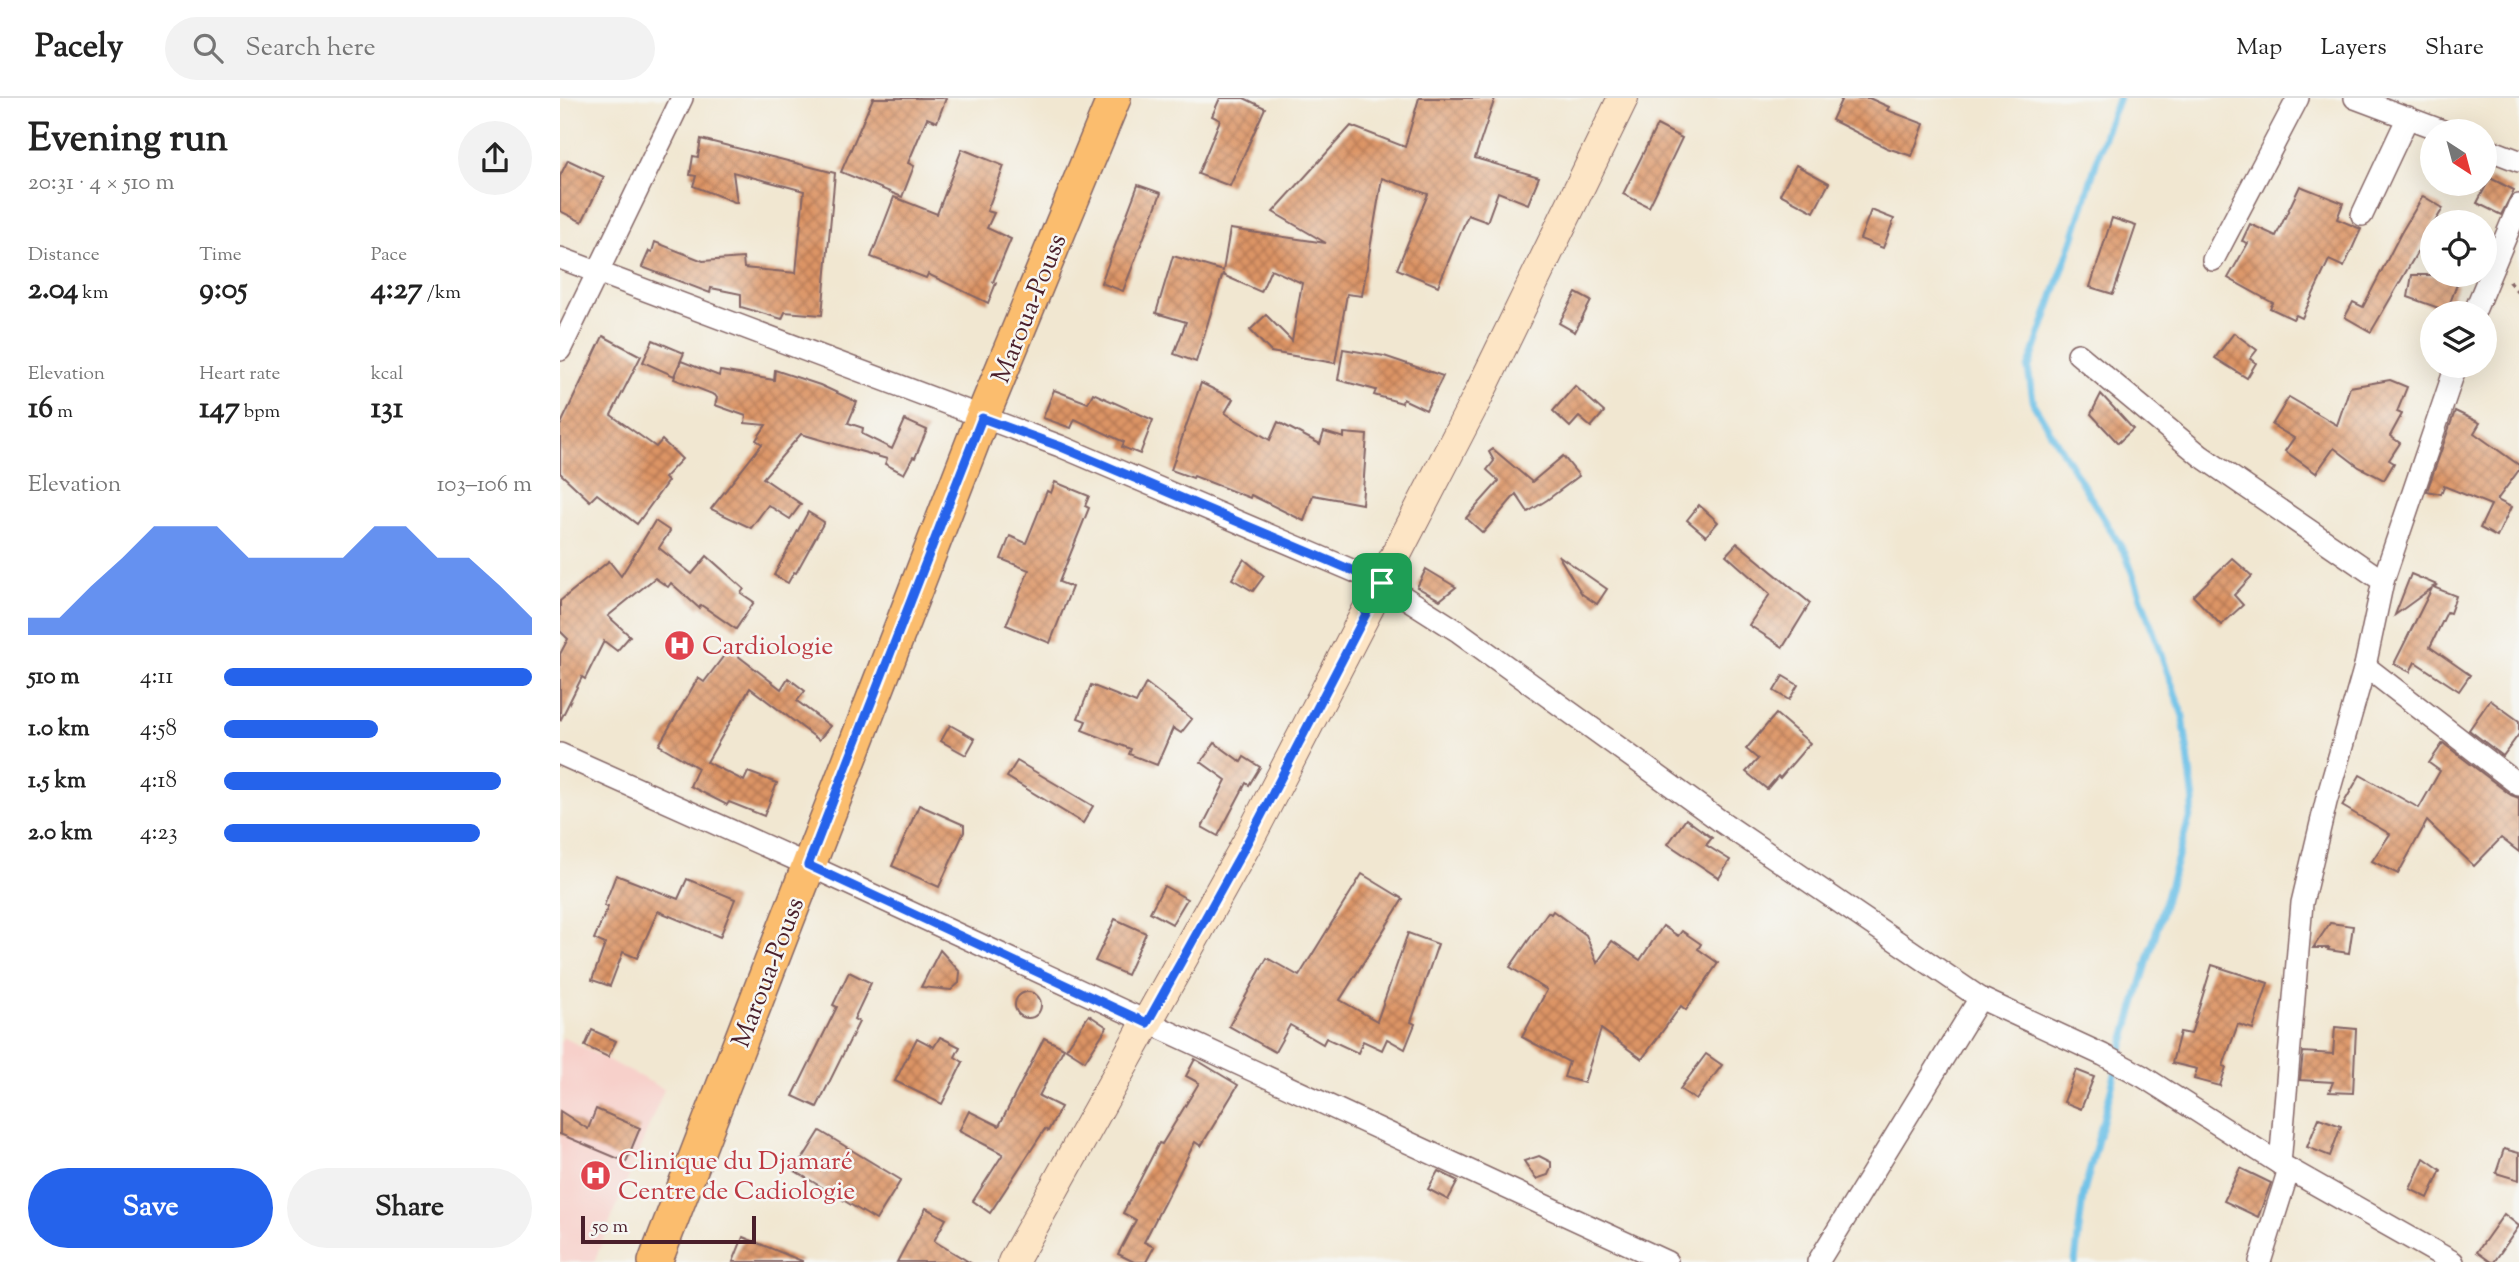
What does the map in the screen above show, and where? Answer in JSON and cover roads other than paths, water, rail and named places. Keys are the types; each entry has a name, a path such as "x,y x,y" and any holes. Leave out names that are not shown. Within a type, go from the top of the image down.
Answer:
{"main road":[{"name":"Maroua-Pouss","path":"655,1262 982,418 1114,98"},
{"path":"1013,1262 1247,843 1477,398 1623,98"}],"street":[{"path":"560,350 682,98"},
{"path":"2213,260 2298,98"},
{"path":"2355,98 2420,122"},
{"path":"2361,215 2407,117"},
{"path":"2497,153 2519,161"},
{"path":"2479,301 2519,205"},
{"path":"560,258 1059,446 1382,583 1460,632 1719,820 1980,998 2142,1076 2427,1255 2453,1262"},
{"path":"2078,354 2201,456 2383,581"},
{"path":"2260,1262 2284,1166 2302,903 2326,802 2365,666 2383,581 2452,378"},
{"path":"2365,666 2519,785"},
{"path":"560,754 808,865 1667,1262"},
{"path":"1818,1262 1980,998"}],"waterway":[{"path":"2075,1262 2083,1196 2121,1052 2194,802 2183,716 2126,555 2034,405 2028,369 2074,236 2107,127 2119,98"}],"place":[{"name":"Cardiologie","path":"679,645"},
{"name":"Clinique du Djamaré Centre de Cadiologie","path":"595,1175"}]}
